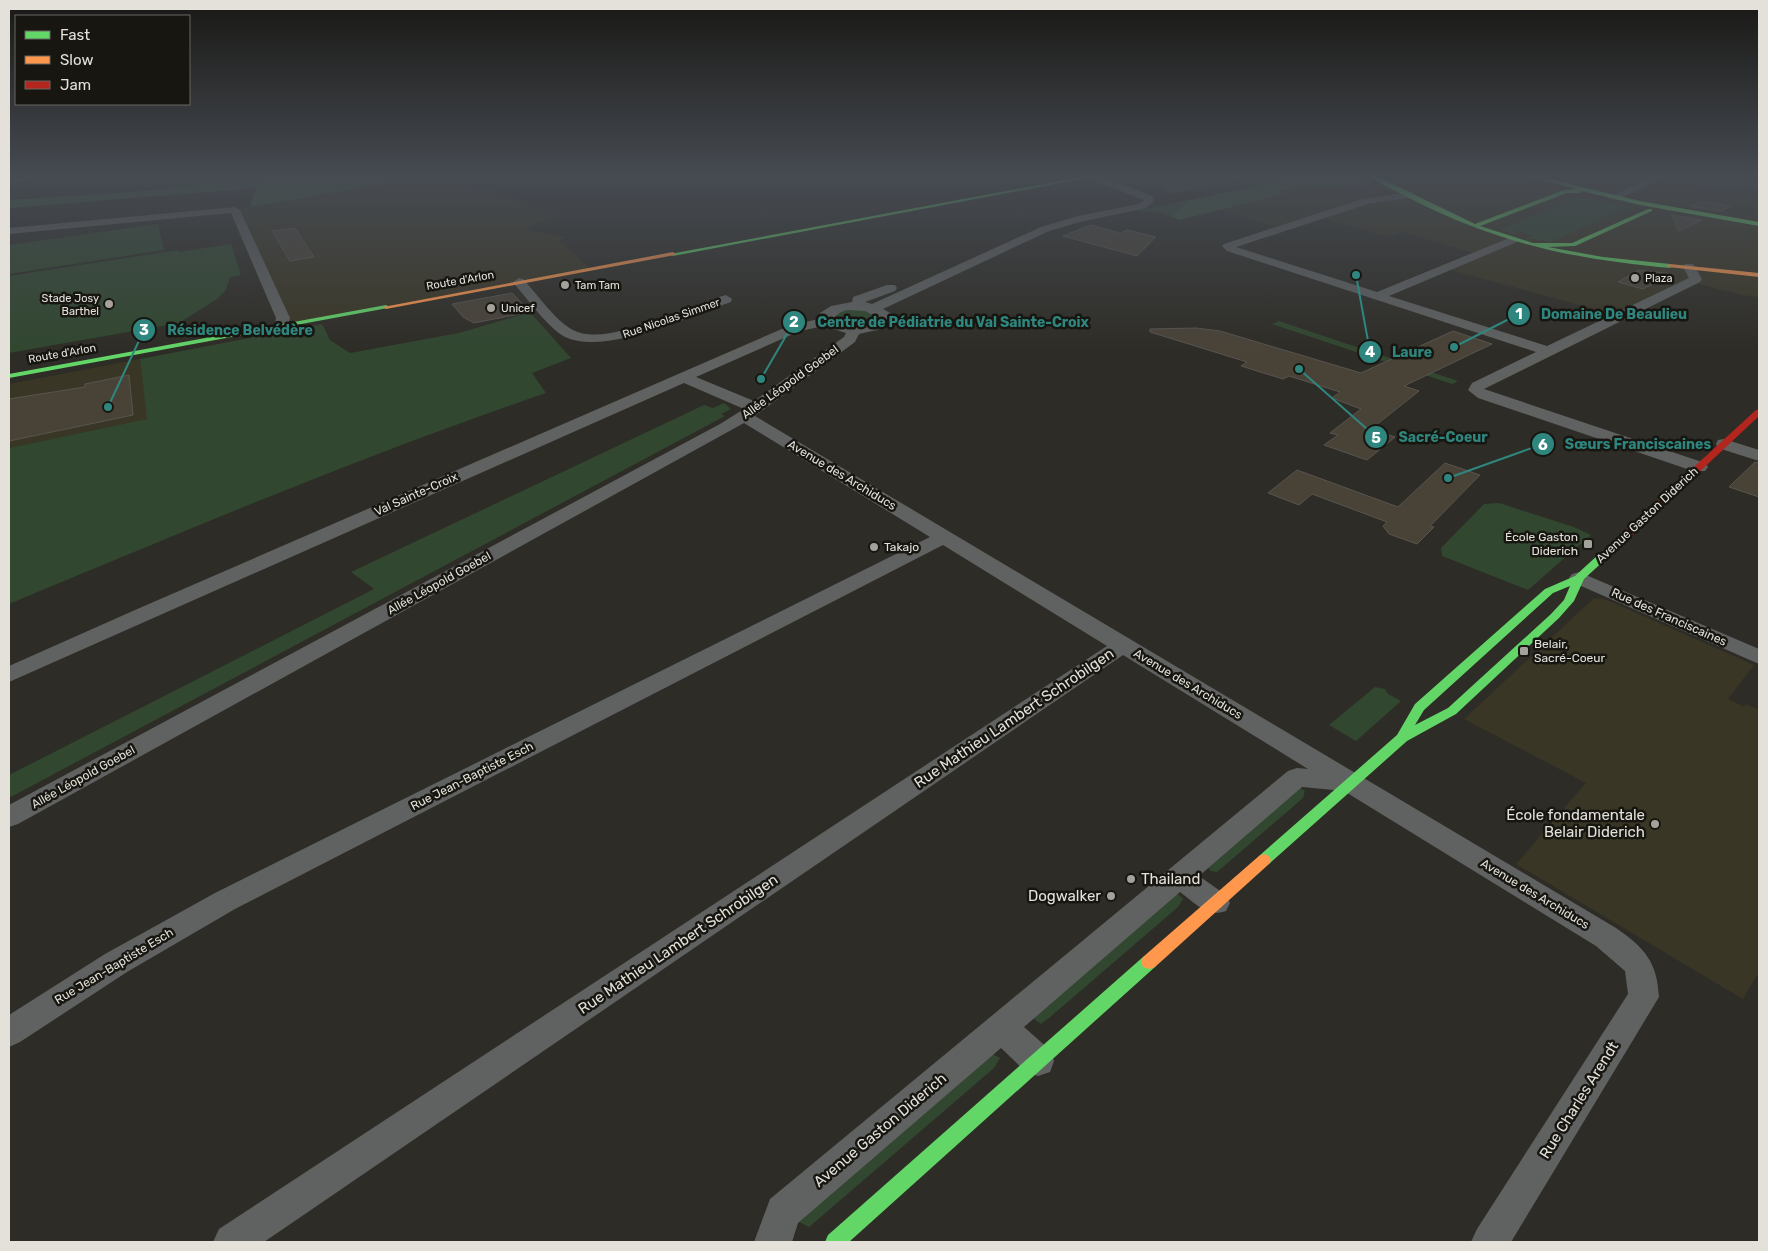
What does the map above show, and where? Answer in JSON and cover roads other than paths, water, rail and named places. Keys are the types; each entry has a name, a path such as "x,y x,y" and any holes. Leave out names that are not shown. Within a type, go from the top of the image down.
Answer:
{"main road":[{"name":"Route d'Arlon","path":"9,376 779,234"},
{"path":"1498,234 1513,240 1588,256 1759,275"},
{"path":"1534,245 1573,245 1596,234"},
{"name":"Avenue Gaston Diderich","path":"1402,738 1419,707 1549,591 1579,578 1759,412"},
{"name":"Avenue Gaston Diderich","path":"835,1242 1402,738 1452,711 1560,611 1569,600 1579,578"}],"street":[{"path":"246,234 283,318 282,325"},
{"name":"Val Sainte-Croix","path":"879,311 961,268 1035,234"},
{"path":"1264,234 1228,246 1548,352"},
{"path":"1378,296 1513,240"},
{"name":"Val Sainte-Croix","path":"826,321 825,316 829,312 842,308 858,306 879,311 904,309 967,271 961,268 945,267 858,300 858,306"},
{"path":"1689,267 1696,279 1477,386 1476,390 1483,395 1525,410 1699,467"},
{"name":"Rue Nicolas Simmer","path":"519,282 570,334 588,338 624,334 726,299"},
{"name":"Val Sainte-Croix","path":"9,675 804,325 826,321 836,327 854,329 875,326 885,319 879,311"},
{"name":"Allée Léopold Goebel","path":"9,817 750,412 850,339 854,329"},
{"name":"Avenue des Archiducs","path":"683,377 750,412 944,537 1606,937 1631,955"},
{"path":"1724,444 1759,456"},
{"name":"Rue Jean-Baptiste Esch","path":"9,1032 116,963 225,902 944,537"},
{"name":"Rue des Franciscaines","path":"1579,578 1759,657"},
{"name":"Rue Mathieu Lambert Schrobilgen","path":"232,1242 1124,645"},
{"name":"Avenue Gaston Diderich","path":"773,1242 783,1212 1297,777 1352,783"},
{"path":"1179,876 1216,903"},
{"name":"Rue Charles Arendt","path":"1490,1242 1644,997 1643,976 1631,955"},
{"path":"1001,1027 1038,1061"}],"place":[{"name":"Laure","path":"1356,275"},
{"name":"Plaza","path":"1635,278"},
{"name":"Tam Tam","path":"565,285"},
{"name":"Stade Josy Barthel","path":"109,304"},
{"name":"Unicef","path":"491,308"},
{"name":"Domaine De Beaulieu","path":"1454,347"},
{"name":"Sacré-Coeur","path":"1299,369"},
{"name":"Centre de Pédiatrie du Val Sainte-Croix","path":"761,379"},
{"name":"Résidence Belvédère","path":"108,407"},
{"name":"Sœurs Franciscaines","path":"1448,478"},
{"name":"École Gaston Diderich","path":"1588,544"},
{"name":"Takajo","path":"874,547"},
{"name":"Belair, Sacré-Coeur","path":"1524,651"},
{"name":"École fondamentale Belair Diderich","path":"1655,824"},
{"name":"Thailand","path":"1131,879"},
{"name":"Dogwalker","path":"1111,896"}]}
